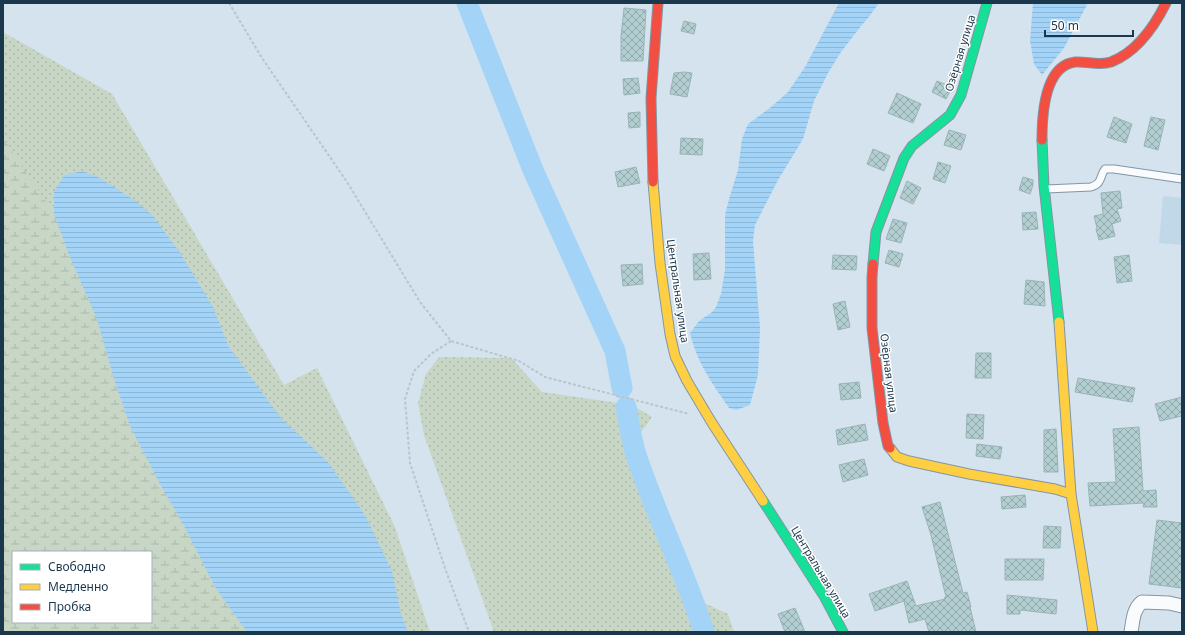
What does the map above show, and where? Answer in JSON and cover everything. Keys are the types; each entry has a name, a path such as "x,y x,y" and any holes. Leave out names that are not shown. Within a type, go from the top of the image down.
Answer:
{"street":[{"name":"Центральная улица","path":"658,3 651,98 652,176 660,263 670,334 675,356 687,381 712,423 824,596 843,632"},
{"name":"Озёрная улица","path":"987,3 961,95 950,114 912,146 904,158 876,232 872,277 872,328 883,423 888,446 897,457 969,474 1055,489 1071,494"},
{"path":"1093,632 1071,494 1058,311 1044,189 1042,112 1048,89 1054,77 1061,68 1069,62 1106,63 1121,57 1137,45 1150,32 1166,3"},
{"path":"1131,632 1135,611 1138,605 1142,602 1182,606"}],"lane":[{"path":"1044,189 1091,187 1097,185 1101,180 1102,173 1105,170 1182,179"}],"path":[{"path":"229,3 262,58 347,182 420,302 451,341 519,361 545,377 691,415"},
{"path":"451,341 431,354 414,370 405,399 410,463 446,571 469,632"}],"shaded area":[{"path":"1163,196 1182,198 1182,245 1159,243"}],"green space":[{"path":"3,32 112,94 284,385 317,368 395,527 430,632 3,632"},
{"path":"4,139 54,214 69,255 97,319 115,382 130,426 215,587 247,632 3,632"},
{"path":"439,357 511,358 542,392 632,405 652,417 627,452 646,506 693,598 728,614 734,632 494,632 424,435 418,403 426,374"}],"water":[{"path":"839,3 879,3 841,52 828,73 814,101 803,139 778,180 755,225 753,241 760,328 758,375 750,405 736,410 729,408 711,382 696,353 690,333 699,321 711,313 716,307 721,294 725,270 725,215 738,170 742,139 748,124 788,92 805,67"},
{"path":"1033,3 1088,3 1064,48 1042,75 1034,64 1030,41"},
{"path":"83,171 102,179 137,202 153,216 179,251 213,307 229,347 281,418 328,462 365,515 392,571 401,614 408,632 247,632 215,587 130,426 115,382 97,319 69,255 54,214 54,192 64,175"}],"building":[{"path":"624,8 646,10 643,61 621,61 621,37"},
{"path":"684,21 696,24 694,34 681,31"},
{"path":"674,73 692,73 687,97 670,94"},
{"path":"638,78 640,93 624,95 623,79"},
{"path":"937,81 952,87 946,99 932,92"},
{"path":"897,93 921,104 913,123 888,113"},
{"path":"640,112 640,127 629,128 628,113"},
{"path":"1114,117 1132,124 1126,143 1107,137"},
{"path":"1151,117 1165,120 1158,150 1144,146"},
{"path":"949,130 966,135 961,150 944,145"},
{"path":"681,138 703,139 702,155 680,154"},
{"path":"873,149 890,156 884,171 867,164"},
{"path":"938,162 951,166 945,183 933,179"},
{"path":"636,167 640,183 618,187 615,172"},
{"path":"1023,177 1033,180 1030,194 1019,190"},
{"path":"907,181 921,188 913,204 900,198"},
{"path":"1120,191 1122,208 1117,209 1121,221 1112,224 1115,236 1099,240 1094,216 1103,214 1101,193"},
{"path":"1036,212 1038,229 1023,230 1022,213"},
{"path":"893,219 907,223 901,243 886,239"},
{"path":"889,250 903,254 899,267 885,263"},
{"path":"709,253 711,279 694,280 693,254"},
{"path":"833,255 857,256 856,270 832,269"},
{"path":"1129,255 1132,281 1117,283 1114,257"},
{"path":"642,264 643,284 623,286 621,265"},
{"path":"1026,280 1044,282 1045,306 1024,304"},
{"path":"845,301 850,327 838,330 833,304"},
{"path":"976,353 991,353 991,378 975,378"},
{"path":"1078,378 1135,388 1132,402 1075,392"},
{"path":"859,382 861,398 841,400 839,384"},
{"path":"1182,397 1182,416 1160,421 1155,404"},
{"path":"967,414 984,415 983,439 966,438"},
{"path":"865,424 868,440 838,445 836,430"},
{"path":"1139,427 1143,491 1156,490 1157,507 1143,507 1144,503 1090,506 1088,483 1116,482 1113,429"},
{"path":"1056,429 1058,472 1044,472 1044,430"},
{"path":"977,444 1002,447 1000,459 976,456"},
{"path":"864,459 868,475 843,482 839,465"},
{"path":"1025,495 1026,507 1002,509 1001,497"},
{"path":"940,502 963,593 967,592 976,632 929,632 925,619 909,623 904,601 875,611 869,594 907,581 916,606 945,599 944,598 946,597 931,535 922,507"},
{"path":"1157,520 1182,523 1182,588 1149,584"},
{"path":"1044,526 1061,527 1060,548 1043,548"},
{"path":"1005,559 1044,559 1043,580 1005,580"},
{"path":"1007,595 1057,600 1056,614 1020,610 1020,614 1007,614"},
{"path":"795,608 805,632 785,632 778,614"}],"waterway":[{"path":"467,3 533,170 615,351 622,388"},
{"path":"626,407 631,437 636,455 652,500 688,587 704,632"}],"traffic: fast":[{"path":"873,264 876,232 904,158 912,146 950,115 961,95 987,3"},
{"path":"1042,140 1044,186 1059,322"},
{"path":"763,501 824,596 843,632"}],"traffic: slow":[{"path":"653,182 660,263 670,334 675,356 687,381 712,423 763,501"},
{"path":"1059,322 1071,494"},
{"path":"890,448 897,457 909,461 969,474 1055,489 1071,494 1093,632"}],"traffic: jam":[{"path":"653,182 651,98 658,3"},
{"path":"1042,140 1044,106 1051,82 1057,73 1065,66 1075,62 1102,64 1120,58 1144,38 1166,3"},
{"path":"873,264 872,328 883,423 888,446 890,448"}]}
